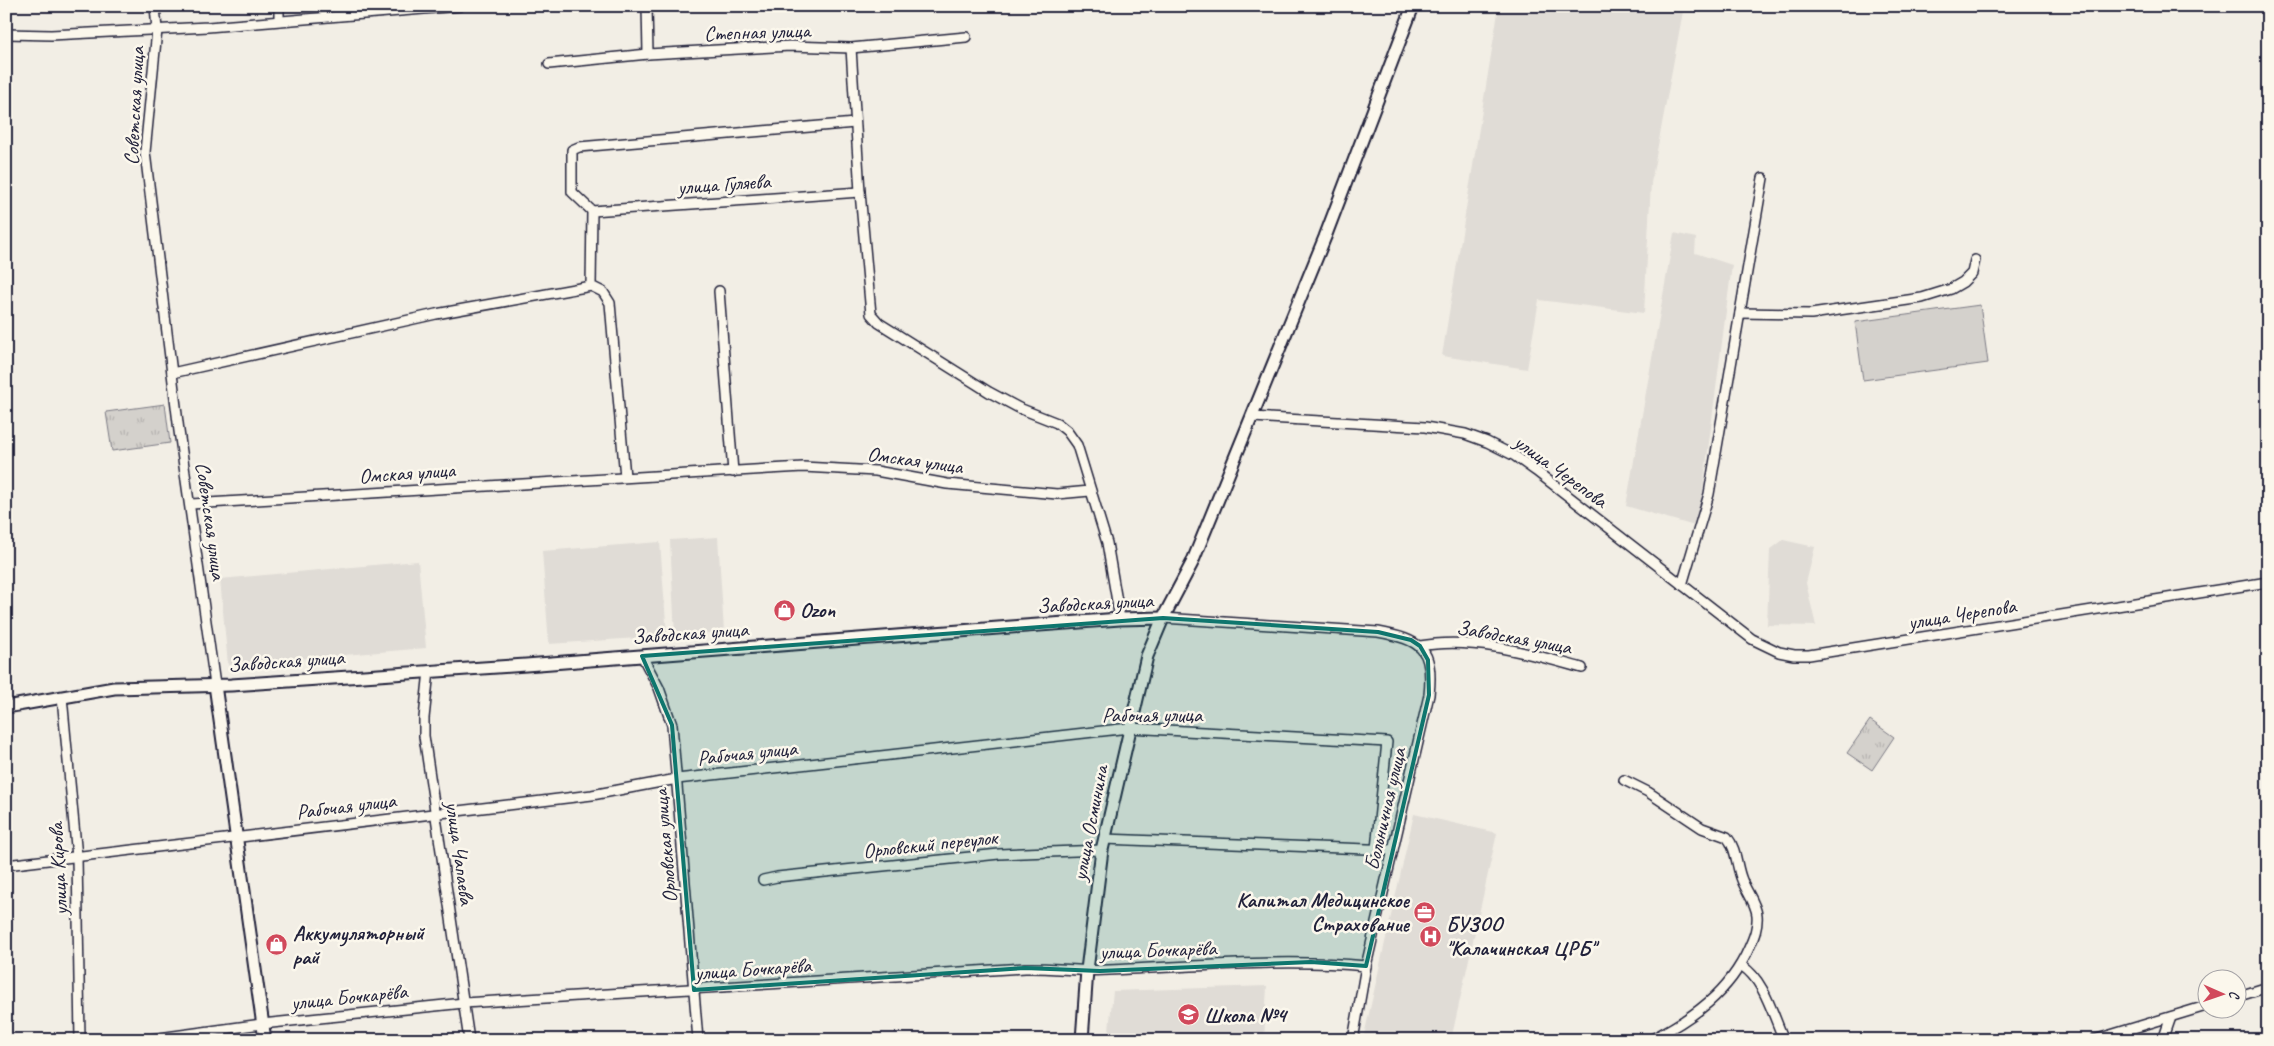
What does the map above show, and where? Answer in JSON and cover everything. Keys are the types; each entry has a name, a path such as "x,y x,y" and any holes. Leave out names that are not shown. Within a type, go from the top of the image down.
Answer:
{"street":[{"name":"Советская улица","path":"155,6 157,30 146,152 179,431 191,504 235,837 265,1040"},
{"path":"279,6 279,20"},
{"path":"6,34 51,35 157,30 460,6"},
{"path":"647,6 648,54"},
{"name":"улица Осминина","path":"1082,1040 1087,970 1103,844 1129,728 1148,656 1163,618 1192,563 1325,238 1413,6"},
{"name":"Степная улица","path":"549,64 648,54 790,46 851,48 966,37"},
{"path":"851,48 860,192 871,314 879,323 989,392 1018,408 1040,415 1067,431 1077,445 1107,543 1120,619"},
{"path":"591,286 592,211 572,192 572,150 579,147 855,123"},
{"path":"1682,585 1709,494 1763,178"},
{"name":"улица Гуляева","path":"592,211 860,192"},
{"path":"1740,313 1811,314 1922,298 1950,289 1963,282 1972,273 1975,260"},
{"path":"172,372 436,314 591,286 603,292 610,303 625,477"},
{"path":"719,291 733,472"},
{"name":"улица Черепова","path":"1252,416 1425,426 1465,434 1488,442 1515,456 1752,638 1778,652 1794,655 1846,650 2268,582"},
{"name":"Омская улица","path":"191,504 804,467 876,471 956,485 1057,494 1090,491"},
{"name":"Заводская улица","path":"6,706 114,688 215,685 429,671 1120,619 1163,618 1378,632 1411,640 1420,646 1451,643 1497,648 1542,657 1582,668"},
{"name":"Больничная улица","path":"1354,1040 1366,966 1429,695 1431,676 1428,660 1420,646"},
{"name":"Орловская улица","path":"642,656 659,688 672,726 698,1040"},
{"name":"улица Чапаева","path":"429,671 424,736 469,1040"},
{"name":"улица Кирова","path":"62,697 76,856 80,1040"},
{"name":"Рабочая улица","path":"6,865 437,814 592,794 677,779 1129,728 1387,742 1376,849"},
{"path":"1624,780 1702,828 1721,833 1731,842 1742,880 1757,913 1757,927 1742,966 1730,982 1716,997 1672,1029 1650,1040"},
{"name":"Орловский переулок","path":"763,880 777,877 1103,844 1393,850"},
{"name":"улица Бочкарёва","path":"144,1040 262,1024 464,1003 1025,968 1087,970 1311,962 1366,966"},
{"path":"1742,966 1749,971 1767,999 1782,1035 1781,1040"},
{"path":"2246,994 2268,987"},
{"path":"2094,1040 2196,1009"},
{"path":"2163,1040 2171,1017"}],"highlighted area":[{"path":"1163,618 1378,632 1411,640 1420,646 1428,660 1429,695 1366,966 1311,962 1100,971 1025,968 694,990 672,725 642,656"}],"shaded area":[{"path":"1499,6 1684,6 1651,183 1644,313 1539,300 1527,369 1442,356"},
{"path":"1674,233 1696,238 1695,253 1732,265 1698,527 1626,506"},
{"path":"718,537 724,632 675,635 670,540"},
{"path":"1783,540 1815,547 1806,583 1816,626 1767,625 1770,550"},
{"path":"660,542 667,636 549,644 542,551"},
{"path":"418,561 426,648 228,665 220,579"},
{"name":"БУЗОО \"Калачинская ЦРБ\"","path":"1414,814 1497,833 1451,1040 1363,1040"},
{"name":"Школа №4","path":"1267,986 1264,1040 1108,1040 1113,991"}],"green space":[{"path":"1980,305 1988,363 1863,380 1855,322"},
{"path":"165,404 170,443 112,451 106,412"},
{"path":"1870,720 1894,737 1872,770 1847,753"}],"place":[{"name":"Ozon","path":"784,610"},
{"name":"Капитал Медицинское Страхование","path":"1425,912"},
{"name":"БУЗОО \"Калачинская ЦРБ\"","path":"1430,936"},
{"name":"Аккумуляторный рай","path":"277,945"},
{"name":"Школа №4","path":"1188,1015"}]}
